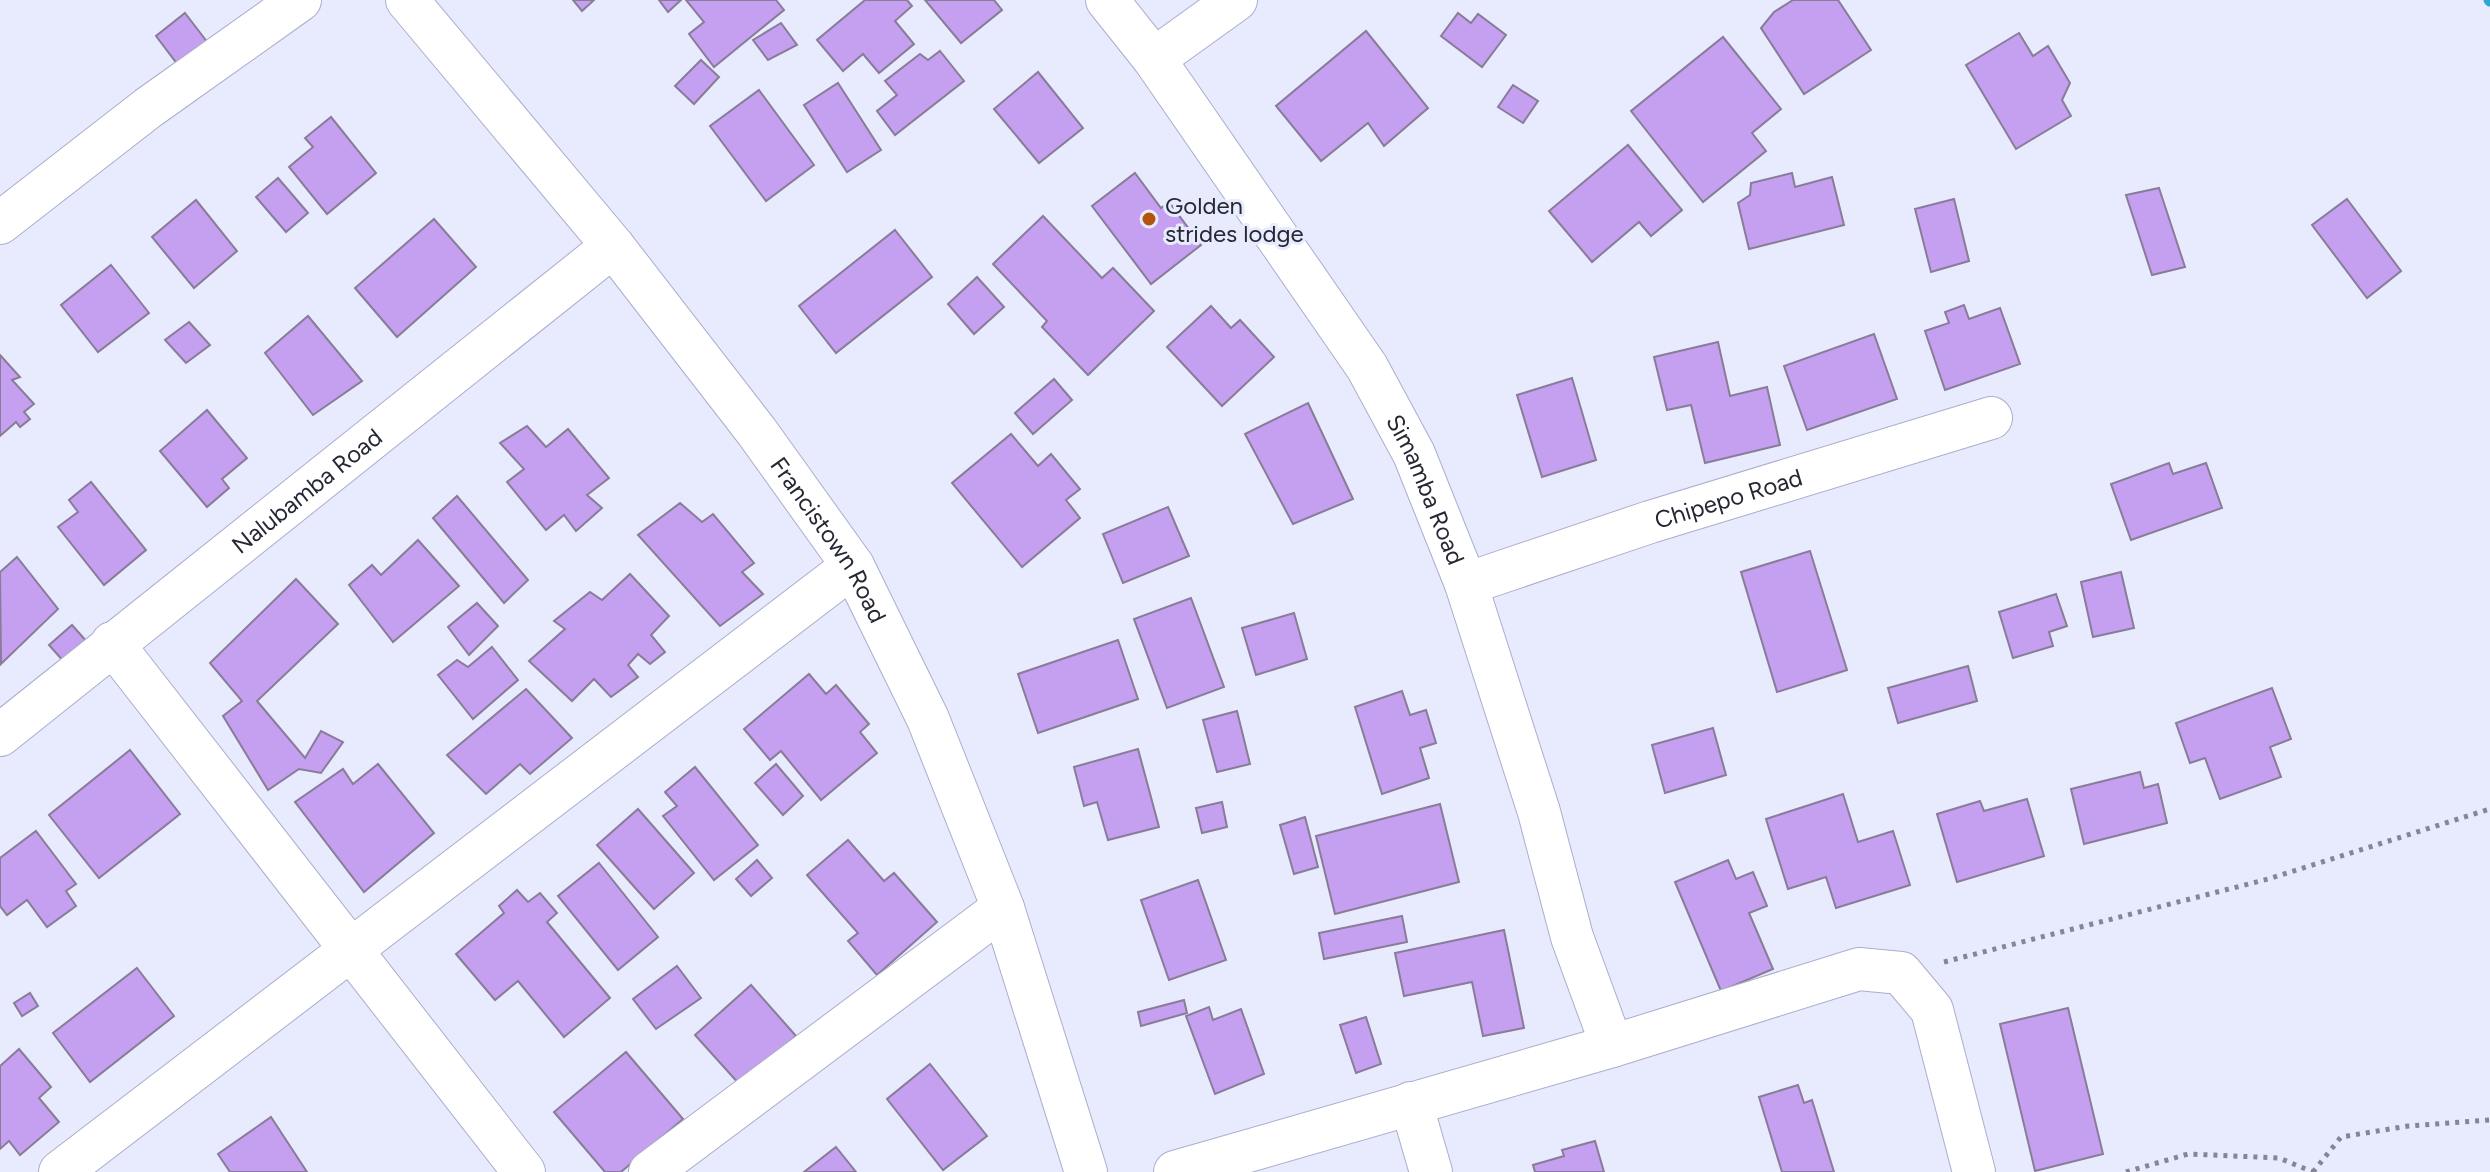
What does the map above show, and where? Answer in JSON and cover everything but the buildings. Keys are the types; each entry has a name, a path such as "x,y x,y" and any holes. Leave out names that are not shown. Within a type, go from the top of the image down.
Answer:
{"street":[{"path":"0,223 148,108 300,0"},
{"name":"Francistown Road","path":"407,0 613,246 757,432 853,566 928,719 1003,908 1086,1172"},
{"name":"Simamba Road","path":"1107,0 1154,59 1367,367 1414,454 1466,584 1539,812 1572,937 1612,1046"},
{"path":"1154,59 1236,0"},
{"name":"Nalubamba Road","path":"0,735 613,246"},
{"name":"Chipepo Road","path":"1466,584 1650,522 1991,418"},
{"path":"60,1172 853,566"},
{"path":"112,643 524,1172"},
{"path":"650,1172 1003,908"},
{"path":"1175,1172 1612,1046 1859,969 1901,973 1932,1010 1974,1172"},
{"path":"1411,1103 1431,1172"}],"path":[{"path":"1901,973 2268,879 2490,809"},
{"path":"2126,1172 2188,1154 2279,1158 2314,1172 2341,1137 2408,1126 2490,1120"}],"place":[{"name":"Golden strides lodge","path":"1149,219"}]}
